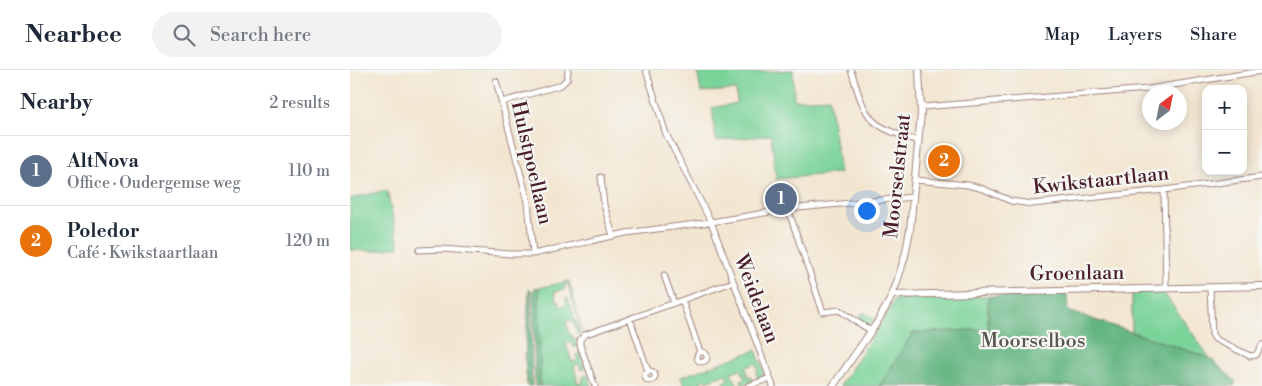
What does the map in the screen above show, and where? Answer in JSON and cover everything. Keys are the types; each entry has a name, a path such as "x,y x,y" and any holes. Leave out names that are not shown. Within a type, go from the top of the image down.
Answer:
{"street":[{"path":"502,102 560,85 567,79 568,70"},
{"name":"Weidelaan","path":"646,70 666,134 711,222 773,386"},
{"path":"851,70 865,110 871,120 889,130 919,141"},
{"name":"Moorselstraat","path":"833,386 893,295 906,249 922,107 919,70"},
{"path":"922,107 1148,89 1262,71"},
{"name":"Hulstpoellaan","path":"496,81 528,202 533,254"},
{"path":"601,177 602,194 613,236"},
{"name":"Kwikstaartlaan","path":"915,180 968,185 983,189 1010,201 1032,204 1262,177"},
{"path":"1164,190 1166,288"},
{"path":"419,250 442,249 533,254 613,236 788,209 913,197"},
{"path":"788,209 823,312 839,310 871,331"},
{"path":"664,275 674,303"},
{"path":"595,386 580,346 581,339 586,334 733,282"},
{"name":"Groenlaan","path":"893,295 1262,286"},
{"path":"1210,287 1212,334 1215,338 1250,356 1256,355 1262,345"},
{"path":"682,300 700,352"},
{"path":"630,319 648,371"},
{"path":"748,386 770,378"}],"green space":[{"path":"697,70 743,70 743,73 793,70 794,100 829,98 840,173 776,179 771,135 716,141 712,108 737,103 736,90 701,92"},
{"path":"387,190 399,247 374,251 350,250 350,199"},
{"path":"569,281 582,332 568,284 564,284 565,289 554,292 560,307 567,305 566,298 568,298 580,334 578,335 572,319 566,322 570,336 572,335 578,347 573,347 571,342 566,344 572,362 578,360 576,355 580,352 585,369 581,370 579,364 574,366 578,384 583,383 582,378 587,374 592,386 540,386 539,288"},
{"path":"536,287 539,288 540,386 535,386 533,291"},
{"path":"529,289 531,290 532,386 527,386 525,359"},
{"path":"1132,292 1163,292 1210,358 1132,332"},
{"name":"Moorselbos","path":"1067,294 1068,311 1210,358 1235,381 1235,386 879,386 913,333 988,329 988,296"},
{"path":"988,296 988,329 913,333 879,386 840,386 895,300"},
{"path":"865,313 874,319 871,324 866,324 859,319 861,314"},
{"path":"756,350 764,371 761,378 758,379 756,363 746,367 748,377 751,376 753,381 742,385 741,380 745,378 741,369 731,372 738,386 725,386 724,382 728,380 726,374 707,381 706,379 701,381 702,386 697,384 684,386 681,377"}],"place":[{"name":"Poledor","path":"944,161"},
{"name":"AltNova","path":"781,199"}]}
